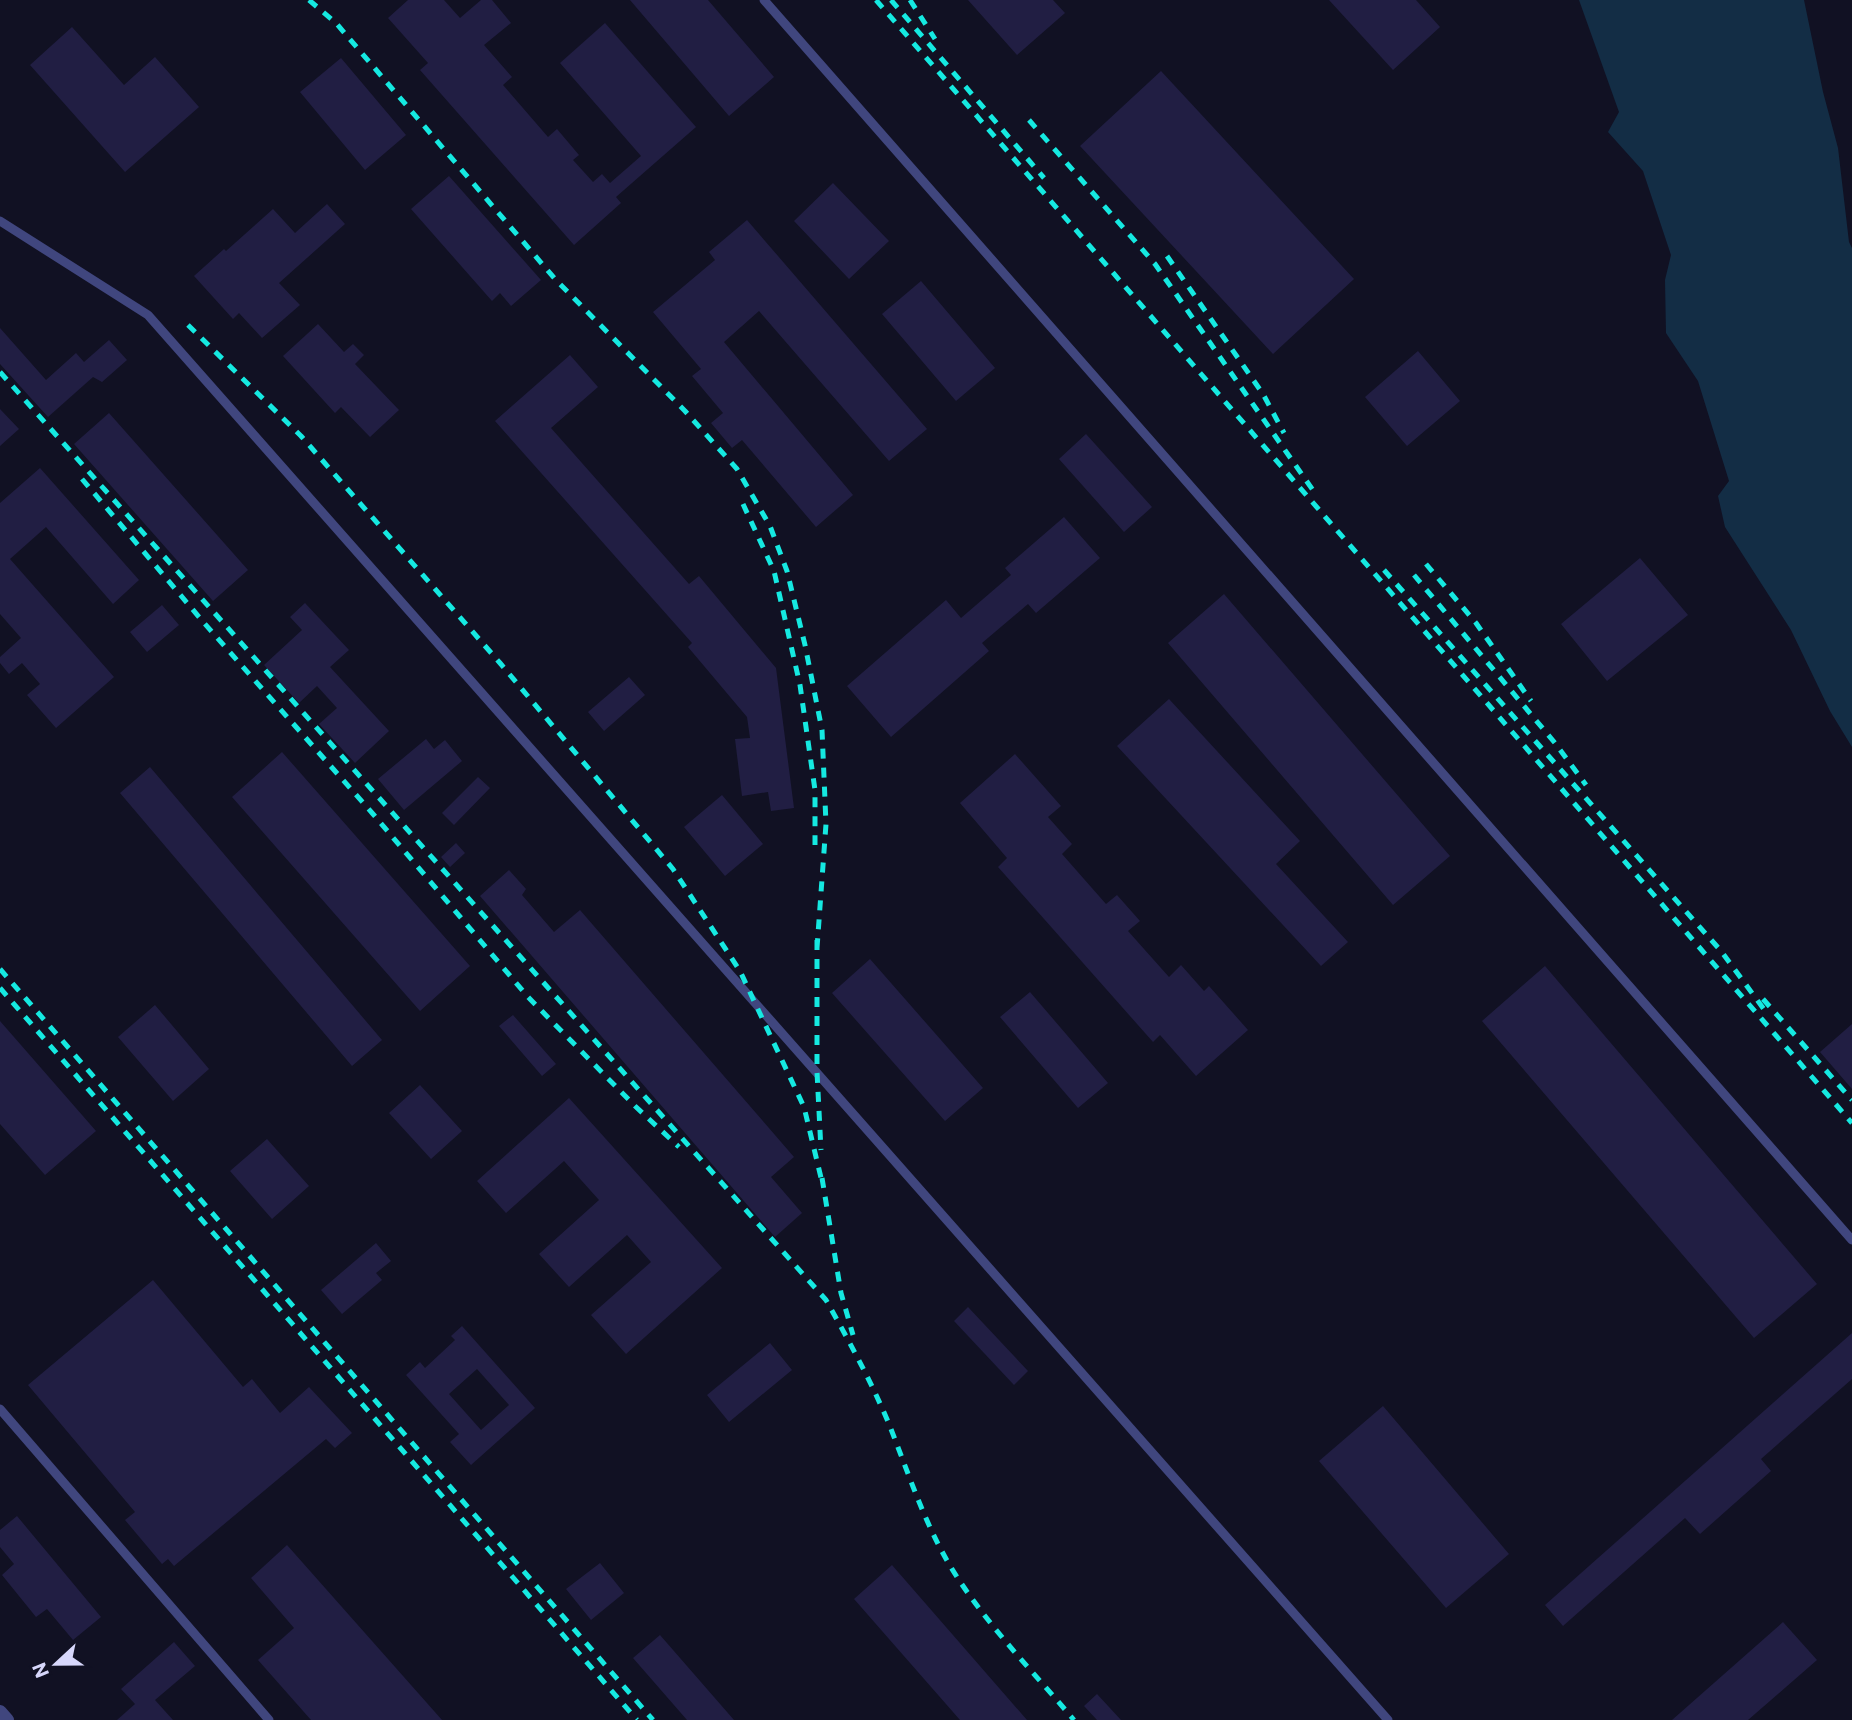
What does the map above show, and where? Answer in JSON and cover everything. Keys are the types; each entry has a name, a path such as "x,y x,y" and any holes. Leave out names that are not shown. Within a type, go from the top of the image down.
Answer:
{"street":[{"path":"0,1712 7,1720"}],"lane":[{"path":"764,0 1852,1241"},
{"path":"0,221 148,315 1388,1720"},
{"path":"0,1409 269,1720"}],"water":[{"path":"1579,0 1804,0 1838,148 1849,242 1852,248 1852,747 1830,711 1791,630 1725,527 1718,496 1729,481 1698,381 1666,333 1665,280 1671,255 1643,171 1608,132 1619,112"}],"building":[{"path":"408,0 444,0 460,18 481,0 492,0 511,23 484,45 512,77 503,85 548,137 557,129 579,155 573,160 593,182 602,174 610,183 641,156 560,63 605,23 696,127 616,197 621,203 574,245 420,70 428,63 388,18"},
{"path":"630,0 708,0 774,77 729,116"},
{"path":"968,0 1053,0 1065,13 1017,55"},
{"path":"1329,0 1416,0 1440,27 1393,70"},
{"path":"72,27 124,85 155,57 199,107 125,172 30,65"},
{"path":"341,58 406,135 365,170 300,92"},
{"path":"1161,71 1354,279 1273,354 1080,146"},
{"path":"449,176 541,280 511,306 500,293 492,301 411,209"},
{"path":"833,183 889,241 849,279 794,221"},
{"path":"327,204 345,224 279,283 300,305 262,338 239,313 233,319 194,276 273,209 295,233"},
{"path":"747,220 927,429 889,461 759,311 724,342 853,495 816,527 742,440 732,448 711,423 723,413 692,376 701,369 653,312 715,260 709,252"},
{"path":"921,281 995,368 956,401 882,314"},
{"path":"318,324 344,352 353,344 364,355 355,364 399,410 370,437 341,407 335,413 283,356"},
{"path":"0,328 46,380 76,353 84,362 109,340 127,360 102,382 93,377 48,417 0,364"},
{"path":"1418,351 1460,401 1407,446 1365,397"},
{"path":"570,355 598,387 551,428 689,584 699,576 776,668 794,808 771,811 768,792 742,796 735,739 750,738 747,717 688,647 692,643 495,421"},
{"path":"0,409 19,429 0,446"},
{"path":"109,413 248,570 213,601 74,444"},
{"path":"1086,434 1152,507 1124,532 1059,459"},
{"path":"40,468 139,580 113,604 46,527 10,559 114,677 56,728 27,695 40,684 22,663 9,674 0,663 0,657 21,638 0,614 0,503"},
{"path":"1064,517 1100,558 1036,613 1028,604 982,643 989,651 891,737 847,686 946,600 961,618 1011,575 1005,568"},
{"path":"1640,558 1688,615 1607,681 1561,624"},
{"path":"1224,594 1450,856 1393,905 1168,643"},
{"path":"305,603 349,650 330,667 389,731 355,763 319,724 337,708 317,686 299,703 264,665 302,630 290,617"},
{"path":"162,605 179,625 147,652 130,632"},
{"path":"629,677 645,695 604,731 588,712"},
{"path":"1169,699 1300,841 1276,864 1348,942 1321,966 1117,746"},
{"path":"426,739 434,749 445,740 462,761 404,810 378,779"},
{"path":"282,752 470,966 420,1011 232,797"},
{"path":"1015,754 1061,806 1048,817 1072,844 1062,854 1106,904 1117,895 1140,921 1128,931 1169,977 1181,965 1204,991 1209,986 1248,1030 1196,1076 1160,1035 1153,1042 998,867 1007,858 960,803"},
{"path":"150,767 382,1040 352,1066 120,793"},
{"path":"478,777 490,788 454,825 442,813"},
{"path":"722,795 763,844 725,876 684,827"},
{"path":"456,843 465,853 450,867 441,857"},
{"path":"509,870 526,889 522,895 554,932 580,910 794,1157 771,1177 802,1213 775,1237 480,896"},
{"path":"870,959 983,1088 945,1121 832,993"},
{"path":"1545,966 1817,1284 1754,1338 1482,1021"},
{"path":"1030,992 1108,1083 1078,1108 1000,1017"},
{"path":"155,1005 209,1069 173,1101 118,1037"},
{"path":"513,1015 556,1064 542,1076 499,1026"},
{"path":"0,1021 96,1131 45,1175 0,1124"},
{"path":"1852,1024 1852,1089 1820,1052"},
{"path":"420,1085 462,1131 431,1159 389,1113"},
{"path":"569,1098 722,1268 626,1354 591,1315 651,1262 627,1235 569,1287 539,1254 599,1200 564,1161 506,1213 477,1181"},
{"path":"267,1139 309,1186 272,1219 230,1171"},
{"path":"376,1243 391,1261 376,1273 382,1280 342,1314 321,1290"},
{"path":"153,1280 243,1387 252,1379 280,1413 309,1387 352,1433 335,1448 326,1439 174,1566 168,1559 162,1564 125,1520 135,1512 28,1385"},
{"path":"968,1307 1028,1371 1014,1385 954,1321"},
{"path":"462,1326 535,1408 471,1465 450,1442 459,1434 406,1375 420,1362 425,1368 455,1340 451,1336","holes":["477,1369 509,1405 481,1430 449,1394"]},
{"path":"1852,1333 1852,1379 1761,1459 1771,1471 1700,1534 1685,1518 1563,1626 1545,1605"},
{"path":"770,1343 792,1370 729,1422 707,1395"},
{"path":"1383,1406 1509,1554 1446,1608 1319,1461"},
{"path":"17,1516 101,1617 73,1640 47,1609 36,1617 2,1575 14,1564 0,1547 0,1530"},
{"path":"287,1545 442,1720 311,1720 258,1660 294,1628 251,1578"},
{"path":"600,1563 624,1593 591,1620 566,1589"},
{"path":"892,1565 1027,1720 960,1720 854,1599"},
{"path":"1783,1622 1817,1660 1748,1720 1672,1720"},
{"path":"660,1635 734,1720 687,1720 633,1658"},
{"path":"174,1642 195,1666 155,1700 173,1720 117,1720 135,1704 121,1689"},
{"path":"1097,1694 1121,1720 1097,1720 1084,1706"}],"railway":[{"path":"309,0 336,23 555,279 685,411 737,469 770,526 787,571 822,730 826,824 817,948"},
{"path":"876,0 1852,1123"},
{"path":"891,0 1044,178"},
{"path":"910,0 935,39"},
{"path":"1029,120 1155,264 1317,496"},
{"path":"1167,256 1263,394 1284,433"},
{"path":"188,325 301,436 500,663 673,869 740,971 804,1107 823,1186"},
{"path":"0,372 826,1300 875,1392 920,1504 948,1562 985,1616 1074,1720"},
{"path":"82,479 528,997 679,1147"},
{"path":"743,504 774,571 800,685 815,790 815,845"},
{"path":"1426,564 1476,623 1531,701"},
{"path":"1384,570 1721,951 1766,1012"},
{"path":"1414,575 1555,743 1586,785"},
{"path":"817,940 817,1072 821,1150"},
{"path":"0,969 653,1720"},
{"path":"0,988 637,1720"},
{"path":"1763,999 1852,1100"},
{"path":"822,1178 841,1293 853,1335"}]}
